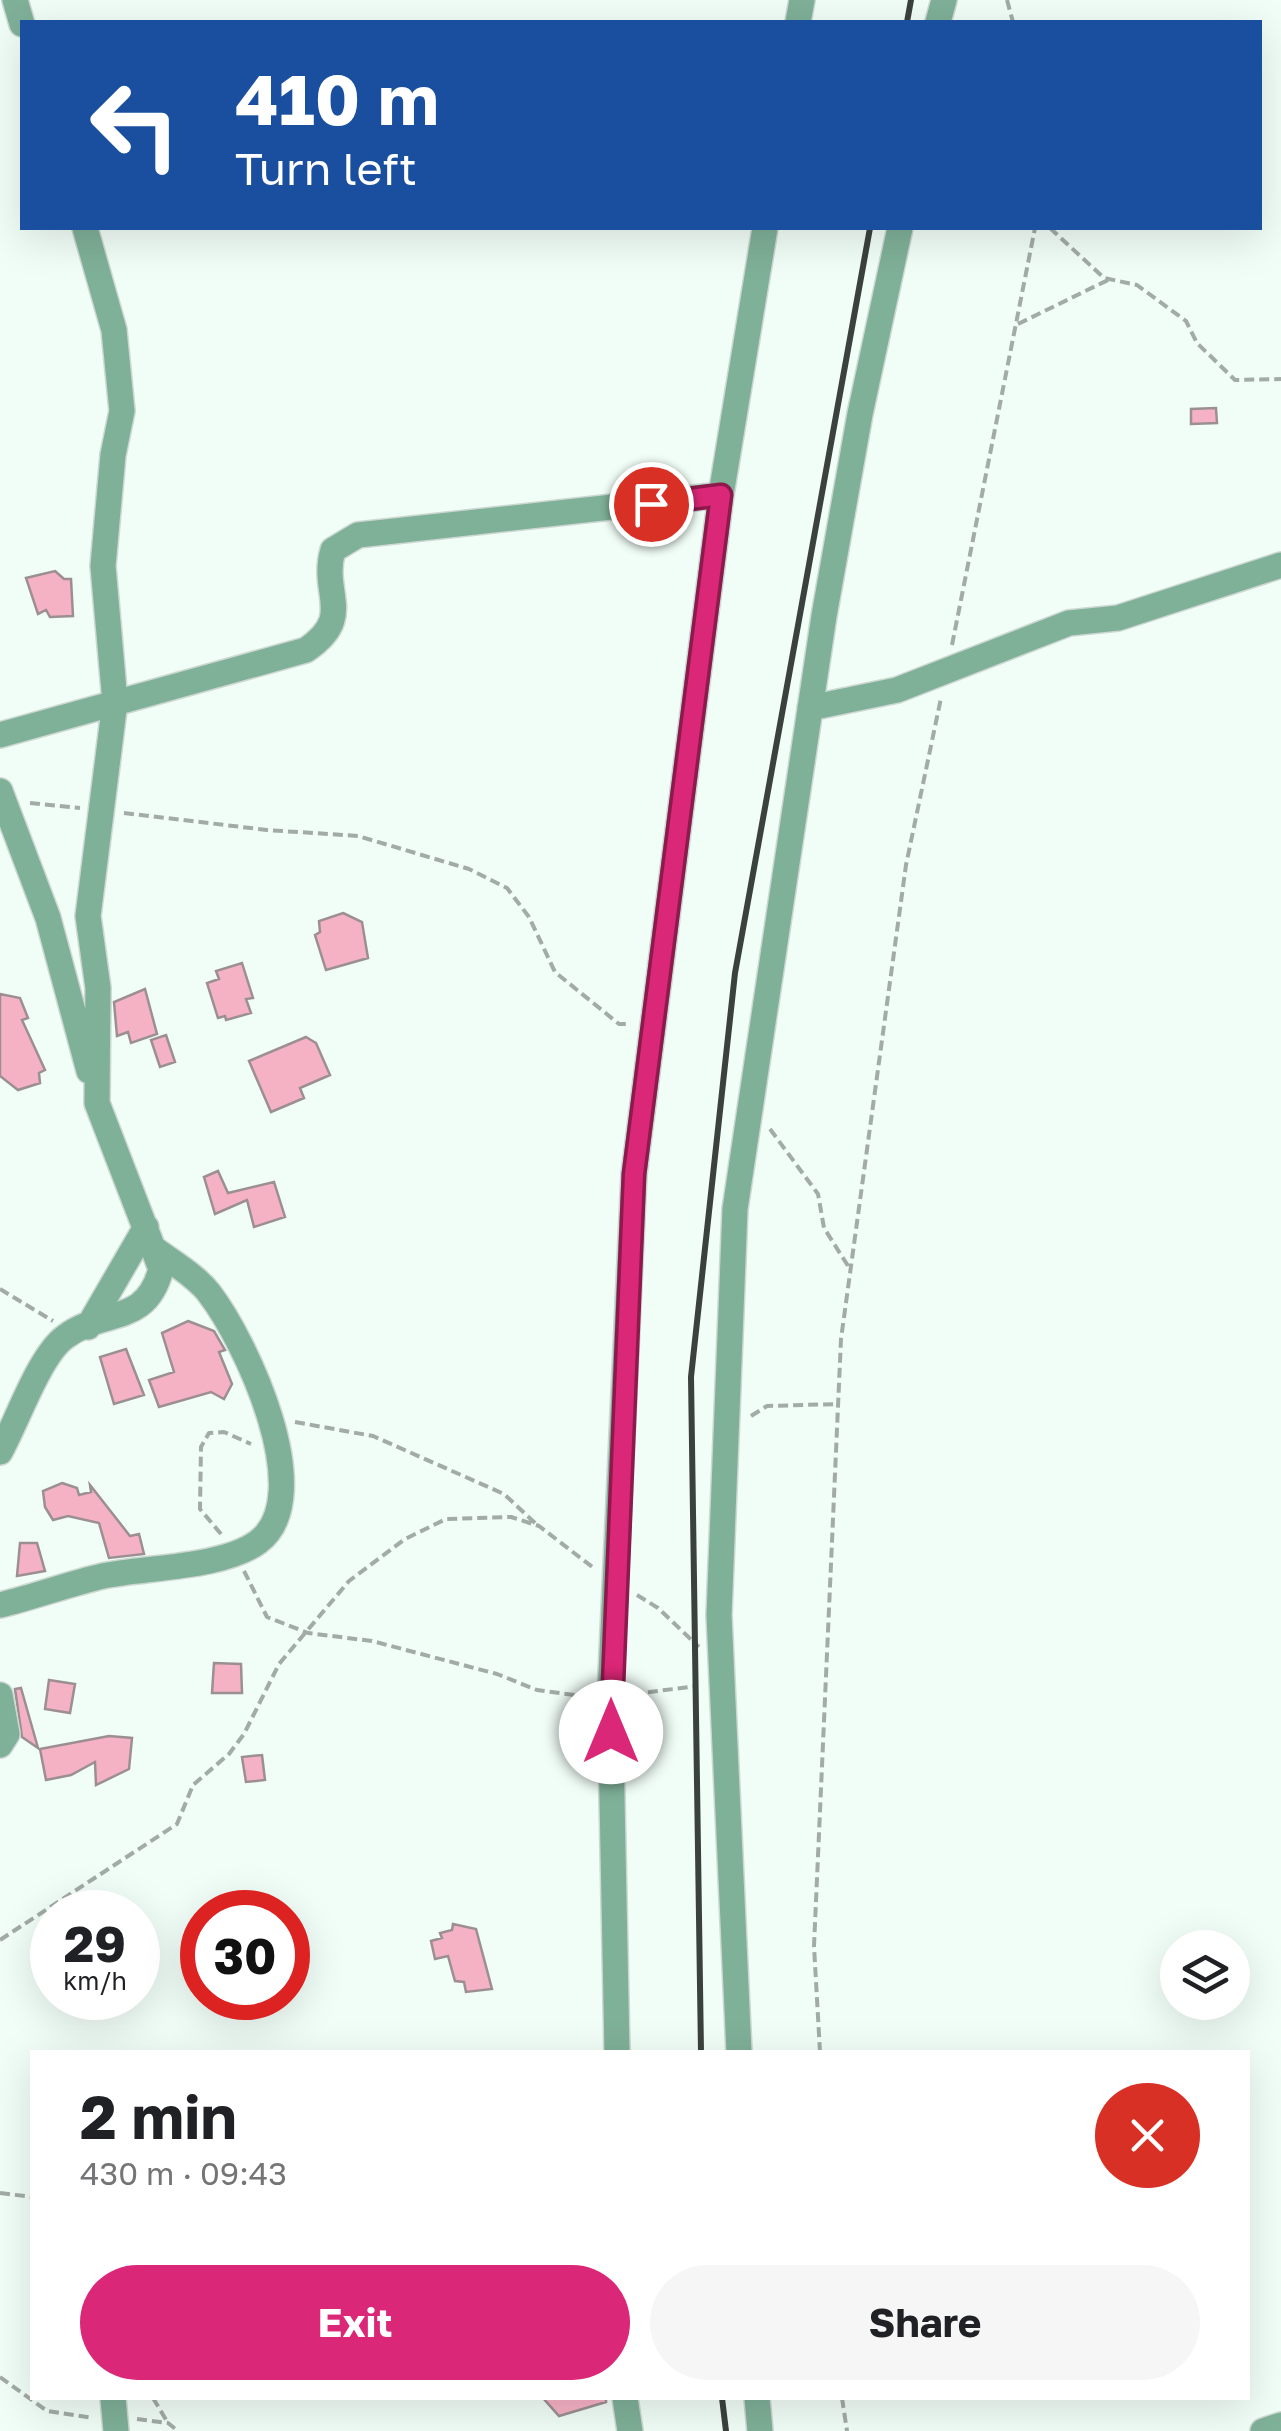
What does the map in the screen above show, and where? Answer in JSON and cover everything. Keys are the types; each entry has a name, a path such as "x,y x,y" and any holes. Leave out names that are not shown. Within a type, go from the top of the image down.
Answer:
{"street":[{"path":"86,230 107,300 120,370 122,411 113,455 103,566 114,702 88,916 98,988 97,1103"},
{"path":"617,2050 610,1696 634,1174 721,495 765,230"},
{"path":"739,2050 719,1658 735,1209 810,708 860,414 900,230"},
{"path":"0,735 293,656 327,634 336,608 333,550 358,535 721,495"},
{"path":"810,708 897,690 1069,623 1118,618 1281,565"},
{"path":"3,795 48,918 97,1103 161,1269 151,1297 119,1316 77,1332"},
{"path":"0,1452 52,1351 77,1332 151,1238"},
{"path":"0,1606 101,1577 238,1554 266,1535 279,1517 282,1508 278,1456 254,1369 235,1329 206,1288 151,1238"},
{"path":"0,1695 7,1734 0,1746"},
{"path":"625,2400 630,2431"},
{"path":"757,2400 760,2431"},
{"path":"1264,2431 1281,2426"}],"path":[{"path":"820,2050 814,1946 838,1404 850,1270 906,865 1034,230"},
{"path":"1052,230 1108,280 1137,285 1186,321 1197,343 1236,380 1281,379"},
{"path":"1016,324 1108,280"},
{"path":"3,795 101,811 284,832 358,836 469,869 516,898 560,976 619,1024 637,1020 650,1028"},
{"path":"749,1116 784,1144 794,1166 818,1194 824,1228 850,1270"},
{"path":"0,1290 77,1332"},
{"path":"751,1416 777,1405 838,1404"},
{"path":"267,1415 373,1436 504,1494 539,1526 658,1608 707,1654 719,1658"},
{"path":"278,1456 224,1432 209,1433 201,1448 200,1509 238,1554 267,1617 308,1633 372,1641 570,1698 720,1686"},
{"path":"0,1940 177,1824 193,1785 229,1754 244,1734 268,1678 349,1581 405,1538 446,1519 510,1517 539,1526"},
{"path":"0,2194 30,2196"},
{"path":"0,2377 30,2399"},
{"path":"32,2400 47,2411 77,2418 115,2415 168,2423"},
{"path":"153,2400 178,2431"},
{"path":"842,2400 847,2431"}],"building":[{"path":"1216,408 1217,423 1191,424 1191,409"},
{"path":"55,571 64,579 71,579 73,616 50,617 46,610 38,614 26,578"},
{"path":"343,913 362,922 368,958 326,970 315,935 320,932 319,921"},
{"path":"242,963 253,998 246,999 251,1013 226,1020 225,1016 218,1018 207,983 219,979 216,971"},
{"path":"145,989 157,1034 131,1043 128,1032 117,1036 114,1002"},
{"path":"0,994 20,998 28,1018 22,1020 45,1070 39,1073 40,1083 18,1090 0,1076"},
{"path":"166,1035 175,1062 160,1067 151,1040"},
{"path":"306,1037 316,1043 330,1075 300,1088 304,1098 271,1112 249,1061"},
{"path":"218,1171 228,1193 274,1182 285,1217 254,1227 247,1200 215,1214 204,1177"},
{"path":"188,1321 214,1331 225,1350 219,1352 232,1384 224,1399 211,1392 159,1407 149,1380 174,1372 162,1333"},
{"path":"126,1349 144,1395 114,1404 100,1357"},
{"path":"62,1483 77,1488 79,1495 91,1492 90,1485 130,1536 139,1534 144,1554 109,1558 99,1523 68,1516 53,1520 45,1507 43,1491"},
{"path":"20,1543 37,1543 45,1571 17,1576"},
{"path":"214,1663 241,1664 242,1693 212,1693"},
{"path":"49,1680 75,1684 70,1713 45,1709"},
{"path":"21,1688 38,1748 22,1737 15,1689"},
{"path":"109,1736 132,1738 129,1769 96,1785 95,1762 71,1775 46,1780 40,1749"},
{"path":"262,1755 265,1780 246,1782 242,1757"},
{"path":"453,1924 476,1929 492,1989 466,1992 464,1982 455,1981 448,1956 435,1959 431,1941 442,1938 440,1933 452,1930"},
{"path":"545,2400 606,2400 606,2402 559,2416"}],"railway":[{"path":"907,20 911,0"},
{"path":"701,2050 691,1377 735,973 870,230"},
{"path":"722,2400 726,2431"}],"route":[{"path":"611,1732 614,1581 634,1174 721,495 651,504"}]}
